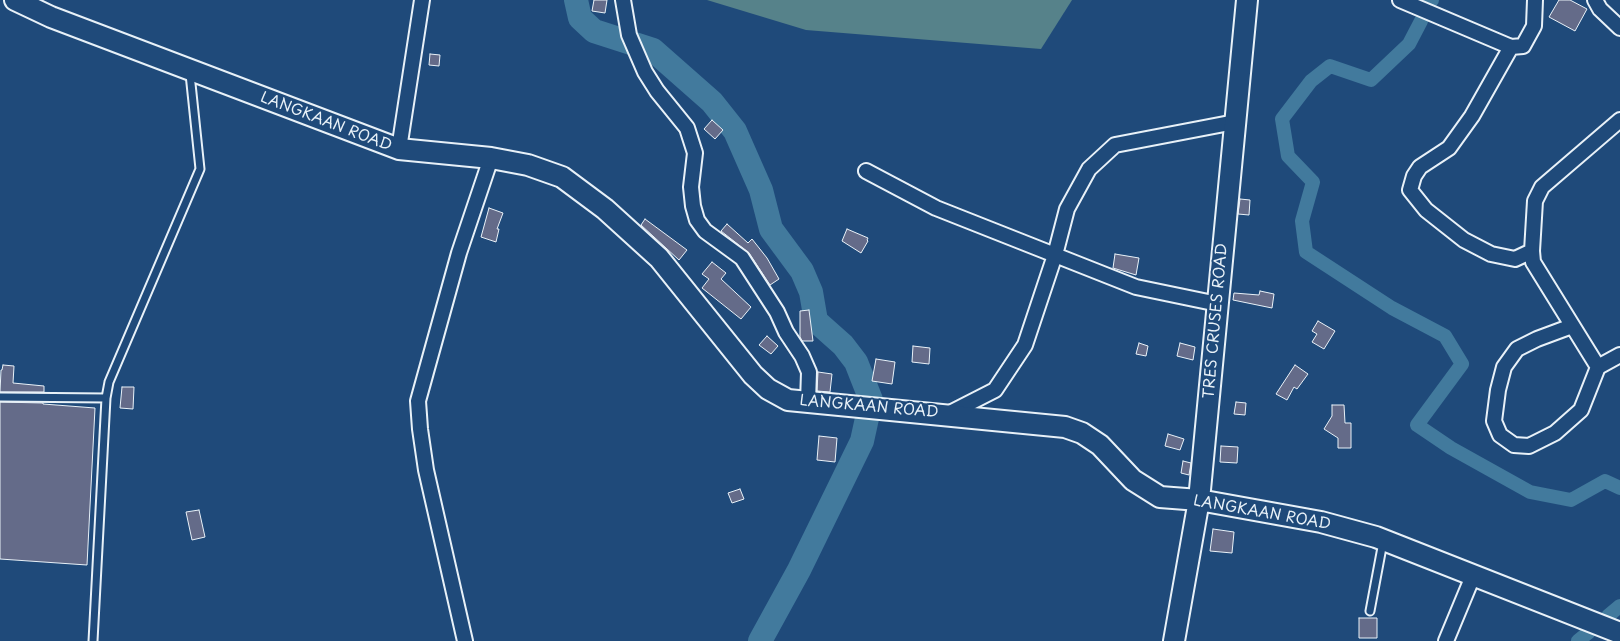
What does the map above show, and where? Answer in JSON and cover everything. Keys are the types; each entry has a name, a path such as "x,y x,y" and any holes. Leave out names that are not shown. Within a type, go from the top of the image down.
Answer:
{"street":[{"name":"LANGKAAN ROAD","path":"15,0 50,17 398,149 491,158 528,165 562,177 605,209 659,258 753,375 768,389 788,400 1065,427 1082,433 1100,445 1133,480 1160,497 1199,500 1321,522 1383,540 1620,633"},
{"path":"398,149 422,0"},
{"path":"623,0 629,35 645,72 657,91 687,128 695,153 691,188 697,220 705,231 742,258 777,312 786,332 810,372 808,402"},
{"name":"TRES CRUSES ROAD","path":"1174,641 1199,500 1247,0"},
{"path":"1400,0 1511,47 1523,46 1534,26 1535,0"},
{"path":"1595,0 1600,9 1620,28"},
{"path":"1511,47 1472,116 1449,148 1420,167 1414,176 1410,190 1426,210 1464,240 1491,254 1515,259 1532,251"},
{"path":"1598,367 1533,262 1535,201 1542,187 1620,120"},
{"path":"946,415 995,390 1014,364 1025,345 1055,255 1067,209 1089,169 1115,145 1236,122"},
{"path":"465,641 426,470 418,401 458,253 491,158"},
{"path":"866,171 936,208 1136,287 1218,304"},
{"path":"1572,326 1537,339 1517,349 1504,367 1498,390 1494,421 1500,435 1514,445 1529,446 1555,433 1581,410 1598,367 1620,355"},
{"path":"1446,641 1473,576"}],"lane":[{"path":"93,641 106,398 109,382 200,169 190,71"},
{"path":"0,397 106,398"},
{"path":"1370,611 1383,540"}],"green space":[{"path":"707,0 1072,0 1041,49 806,30"}],"building":[{"path":"594,0 607,0 605,13 592,11"},
{"path":"1559,0 1570,0 1587,9 1575,31 1549,17"},
{"path":"430,54 440,55 439,66 429,65"},
{"path":"712,120 723,130 715,139 704,129"},
{"path":"1240,199 1250,200 1249,215 1238,214"},
{"path":"489,208 503,213 497,229 499,229 496,242 481,237"},
{"path":"645,219 687,250 679,260 641,225"},
{"path":"727,224 748,243 752,239 767,258 779,279 770,285 749,253 721,231"},
{"path":"847,229 868,238 861,253 842,241"},
{"path":"1115,254 1139,258 1136,275 1113,268"},
{"path":"712,262 726,273 721,279 751,307 741,319 702,288 709,279 702,274"},
{"path":"1260,291 1274,294 1272,308 1233,300 1234,293 1259,295"},
{"path":"809,310 813,341 802,341 800,337 800,311"},
{"path":"1318,321 1335,331 1324,349 1312,342 1317,334 1312,331"},
{"path":"767,336 778,346 771,354 759,345"},
{"path":"1139,343 1148,346 1146,356 1136,354"},
{"path":"1180,343 1195,347 1193,360 1177,356"},
{"path":"913,346 930,348 929,364 912,362"},
{"path":"876,359 895,362 892,384 872,381"},
{"path":"3,365 14,366 13,383 44,386 44,392 0,392"},
{"path":"1295,365 1308,374 1297,389 1294,387 1287,400 1276,394"},
{"path":"818,372 832,374 830,392 817,391"},
{"path":"122,387 134,387 133,409 120,408"},
{"path":"0,402 43,403 95,408 87,565 0,559"},
{"path":"1236,402 1246,403 1245,415 1234,414"},
{"path":"1332,405 1344,405 1345,423 1351,423 1351,448 1338,448 1338,438 1324,429 1332,416"},
{"path":"1168,434 1184,439 1180,450 1165,446"},
{"path":"819,436 837,438 835,462 817,460"},
{"path":"1221,446 1238,447 1237,463 1220,462"},
{"path":"1183,461 1191,463 1189,475 1181,473"},
{"path":"740,489 744,499 732,503 728,493"},
{"path":"199,510 205,537 192,540 186,512"},
{"path":"1213,529 1234,532 1232,553 1210,551"},
{"path":"1359,618 1377,618 1377,638 1359,638"}],"waterway":[{"path":"576,0 580,18 594,31 653,50 712,102 735,131 761,190 771,229 802,271 811,292 816,321 843,345 856,362 871,400 862,441 799,570 760,641"},
{"path":"1421,21 1409,44 1371,80 1330,66 1311,81 1282,119 1288,156 1313,182 1302,221 1306,252 1392,308 1445,336 1462,364 1417,425 1451,448 1530,492 1571,500 1605,481 1620,488"},
{"path":"1608,616 1620,606"},
{"path":"1578,641 1589,632"}]}
